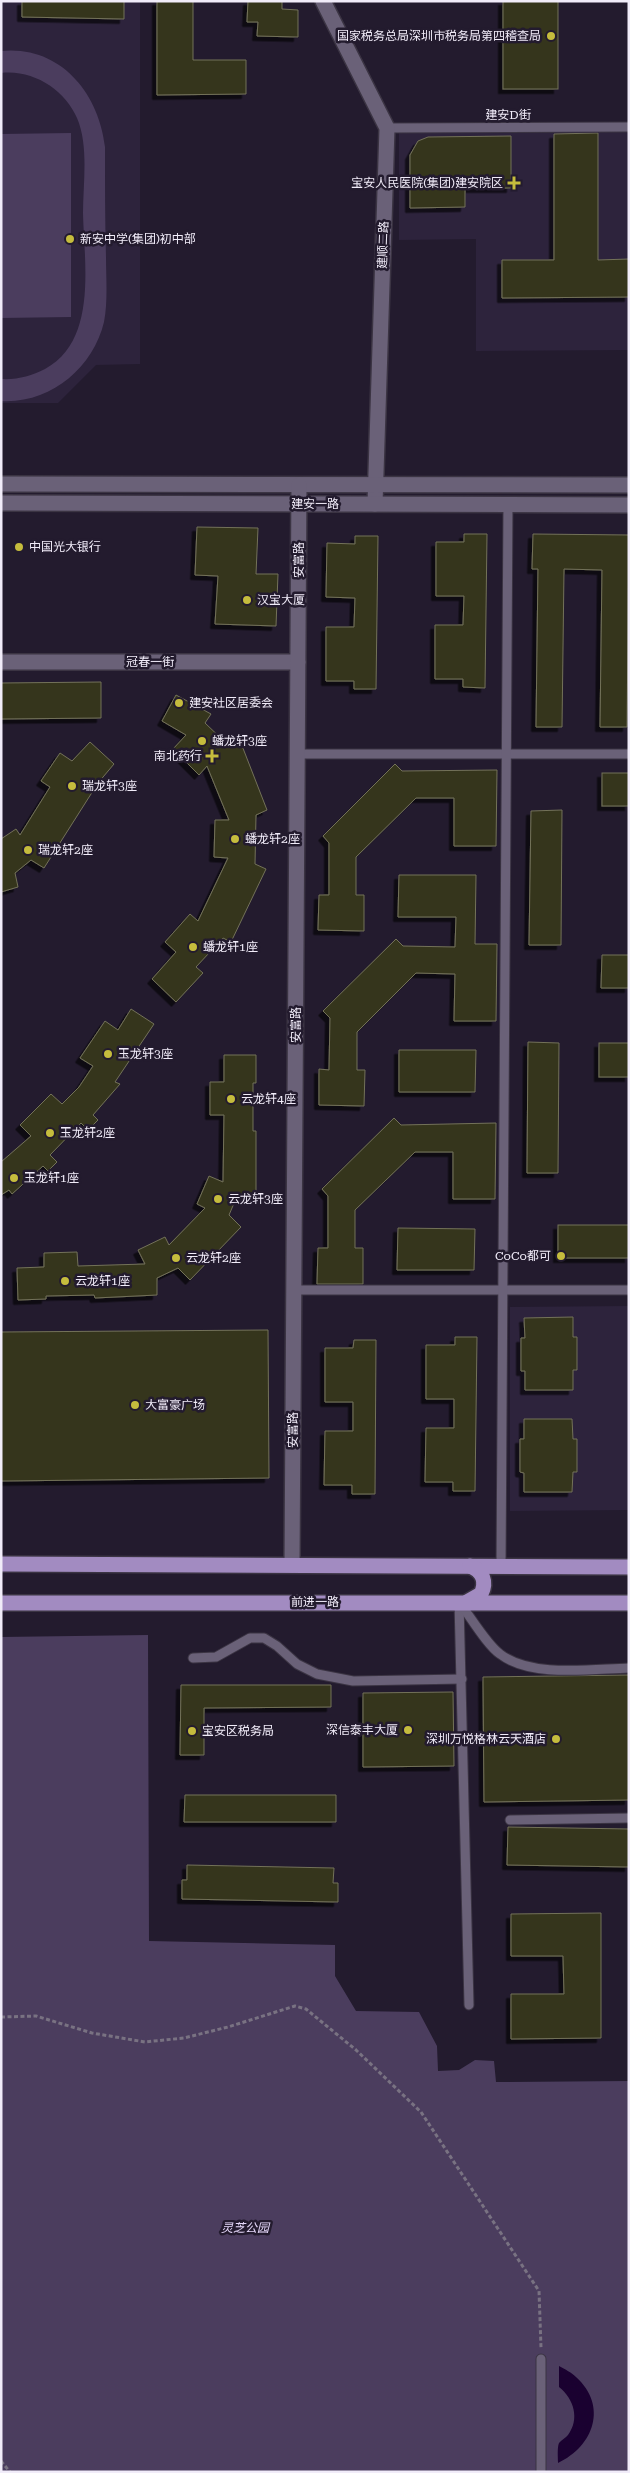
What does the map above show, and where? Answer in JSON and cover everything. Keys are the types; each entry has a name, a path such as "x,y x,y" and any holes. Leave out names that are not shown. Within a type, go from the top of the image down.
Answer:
{"main road":[{"path":"1,1564 629,1567"},
{"path":"463,1602 476,1598 481,1594 484,1582 479,1571 470,1566"},
{"name":"前进一路","path":"1,1603 629,1603"}],"street":[{"name":"建顺二路","path":"323,1 387,128 375,504"},
{"name":"建安一路","path":"1,484 629,485"},
{"name":"安富路","path":"292,1565 299,484"},
{"name":"建安一路","path":"1,503 629,505"},
{"name":"冠春一街","path":"1,662 298,662"}],"lane":[{"name":"建安D街","path":"387,128 629,127"},
{"path":"501,1566 508,504"},
{"path":"297,754 629,754"},
{"path":"294,1290 629,1290"},
{"path":"463,1602 498,1653 518,1665 541,1669 629,1668"},
{"path":"463,1602 462,1679 469,2005"},
{"path":"193,1658 216,1656 250,1638 264,1638 277,1646 297,1664 317,1674 353,1681 462,1679"},
{"path":"510,1820 629,1818"},
{"path":"541,2358 541,2472"}],"path":[{"path":"1,2017 36,2016 92,2033 145,2042 184,2038 228,2027 295,2006 306,2009 356,2050 421,2112 539,2291 541,2358"},
{"path":"1,2461 10,2472"}],"shaded area":[{"name":"新安中学(集团)初中部","path":"1,1 140,1 140,364 96,365 58,403 1,403"},
{"name":"宝安人民医院(集团)建安院区","path":"629,126 629,350 476,351 476,239 399,240 399,128"},
{"path":"629,1306 629,1510 510,1511 510,1307"},
{"path":"559,2366 568,2371 586,2388 592,2400 594,2412 588,2436 570,2456 558,2463 559,2443 572,2429 574,2422 572,2403 559,2387"}],"green space":[{"path":"1,51 22,51 41,56 58,64 73,76 95,108 105,147 107,290 104,322 98,339 90,354 79,368 67,380 36,396 19,400 1,401 1,379 24,377 45,369 62,356 73,339 81,320 84,299 85,254 83,213 84,152 81,129 77,118 72,108 56,90 36,78 25,74 1,73"},
{"path":"71,133 71,317 1,318 1,134"},
{"name":"灵芝公园","path":"148,1635 149,1941 335,1945 335,1976 356,2011 419,2012 437,2046 438,2071 459,2070 475,2060 494,2061 496,2082 629,2081 629,2472 1,2472 1,1637"}],"building":[{"path":"22,1 124,1 124,19 22,17"},
{"path":"157,1 193,1 193,60 246,60 246,94 157,95"},
{"path":"248,1 282,1 282,9 298,10 298,37 257,36 258,22 247,22"},
{"path":"503,1 558,1 558,89 503,89"},
{"path":"598,133 598,260 629,259 629,297 502,298 502,260 554,260 554,134"},
{"path":"511,136 511,188 465,188 465,207 410,208 410,155 418,141 428,137"},
{"name":"汉宝大厦","path":"197,527 258,528 256,574 278,574 276,626 215,624 218,576 195,575"},
{"path":"464,534 487,534 485,688 463,687 463,679 435,679 435,625 463,625 464,596 436,596 436,542 464,542"},
{"path":"533,534 629,535 627,727 600,727 602,570 564,569 562,727 536,727 538,569 532,569"},
{"path":"355,536 378,536 376,689 354,689 354,681 326,681 326,627 354,627 355,598 326,597 327,543 355,544"},
{"path":"101,682 101,718 1,719 1,683"},
{"path":"176,695 211,714 205,723 226,743 239,738 267,810 256,815 255,864 266,869 231,942 223,938 196,967 203,973 176,1002 152,979 176,952 165,942 190,914 198,921 228,858 214,857 215,820 229,820 207,766 199,775 173,749 186,735 162,721"},
{"path":"90,742 114,764 98,783 44,868 31,860 15,873 18,887 1,892 1,839 16,829 20,835 50,787 41,781 60,753 72,761"},
{"path":"395,764 402,771 497,770 496,846 454,846 454,798 416,798 356,857 356,895 364,895 364,931 318,930 319,895 329,895 329,843 323,836"},
{"path":"602,773 629,773 629,806 602,806"},
{"path":"562,810 561,945 529,945 531,811"},
{"path":"399,875 476,875 475,944 497,944 496,1021 454,1021 455,974 416,973 357,1032 357,1070 365,1070 364,1106 319,1105 319,1069 329,1070 330,1018 323,1011 396,939 403,946 455,947 456,917 398,917"},
{"path":"602,955 629,955 629,988 601,988"},
{"path":"131,1009 154,1024 115,1082 120,1084 93,1115 98,1120 88,1130 81,1123 50,1155 57,1162 48,1171 43,1166 12,1194 9,1190 1,1195 1,1162 31,1136 20,1125 51,1094 62,1104 79,1087 93,1066 80,1058 105,1021 118,1030"},
{"path":"528,1042 559,1043 558,1173 527,1173"},
{"path":"599,1043 629,1043 629,1077 599,1077"},
{"path":"399,1050 476,1050 475,1092 399,1092"},
{"path":"224,1055 256,1055 256,1083 253,1083 253,1131 256,1131 256,1194 238,1194 229,1215 241,1227 190,1280 178,1268 157,1278 157,1295 95,1298 94,1295 46,1296 46,1299 18,1300 17,1268 44,1267 44,1253 77,1252 78,1266 145,1264 138,1250 165,1237 169,1245 205,1208 197,1204 209,1176 223,1182 224,1115 210,1115 210,1082 224,1082"},
{"path":"394,1118 401,1125 496,1123 495,1199 453,1199 453,1152 415,1152 355,1210 355,1248 363,1248 363,1284 317,1284 318,1248 328,1248 328,1196 322,1189"},
{"path":"558,1225 629,1225 629,1258 558,1258"},
{"path":"398,1228 475,1229 474,1270 397,1270"},
{"path":"573,1317 573,1337 577,1337 577,1370 573,1370 573,1390 525,1390 525,1371 521,1371 521,1338 525,1338 524,1318"},
{"name":"大富豪广场","path":"268,1330 269,1478 1,1481 1,1332"},
{"path":"455,1337 477,1337 475,1491 453,1491 453,1482 425,1482 426,1428 454,1428 454,1399 426,1399 426,1345 455,1345"},
{"path":"354,1340 376,1340 375,1494 352,1494 352,1485 324,1485 325,1431 353,1431 353,1402 325,1402 325,1348 353,1348"},
{"path":"524,1419 572,1419 573,1439 577,1439 577,1472 573,1472 572,1492 524,1492 524,1473 520,1472 520,1439 524,1439"},
{"name":"深圳万悦格林云天酒店","path":"629,1675 629,1800 484,1802 483,1677"},
{"name":"宝安区税务局","path":"181,1685 331,1685 331,1707 204,1708 204,1755 180,1755"},
{"name":"深信泰丰大厦","path":"453,1692 454,1766 363,1767 363,1693"},
{"path":"185,1795 336,1795 336,1822 184,1822"},
{"path":"508,1827 629,1829 629,1867 507,1865"},
{"path":"187,1865 334,1868 333,1883 338,1883 338,1902 182,1899 182,1880 187,1880"},
{"path":"601,1913 601,2038 511,2039 511,1994 564,1994 563,1956 511,1956 511,1914"}],"place":[{"name":"国家税务总局深圳市税务局第四稽查局","path":"551,36"},
{"name":"宝安人民医院(集团)建安院区","path":"514,183"},
{"name":"新安中学(集团)初中部","path":"70,239"},
{"name":"中国光大银行","path":"19,547"},
{"name":"汉宝大厦","path":"247,600"},
{"name":"建安社区居委会","path":"179,703"},
{"name":"蟠龙轩3座","path":"202,741"},
{"name":"南北药行","path":"212,756"},
{"name":"瑞龙轩3座","path":"72,786"},
{"name":"蟠龙轩2座","path":"235,839"},
{"name":"瑞龙轩2座","path":"28,850"},
{"name":"蟠龙轩1座","path":"193,947"},
{"name":"玉龙轩3座","path":"108,1054"},
{"name":"云龙轩4座","path":"231,1099"},
{"name":"玉龙轩2座","path":"50,1133"},
{"name":"玉龙轩1座","path":"14,1178"},
{"name":"云龙轩3座","path":"218,1199"},
{"name":"CoCo都可","path":"561,1256"},
{"name":"云龙轩2座","path":"176,1258"},
{"name":"云龙轩1座","path":"65,1281"},
{"name":"大富豪广场","path":"135,1405"},
{"name":"深信泰丰大厦","path":"408,1730"},
{"name":"宝安区税务局","path":"192,1731"},
{"name":"深圳万悦格林云天酒店","path":"556,1739"}]}
